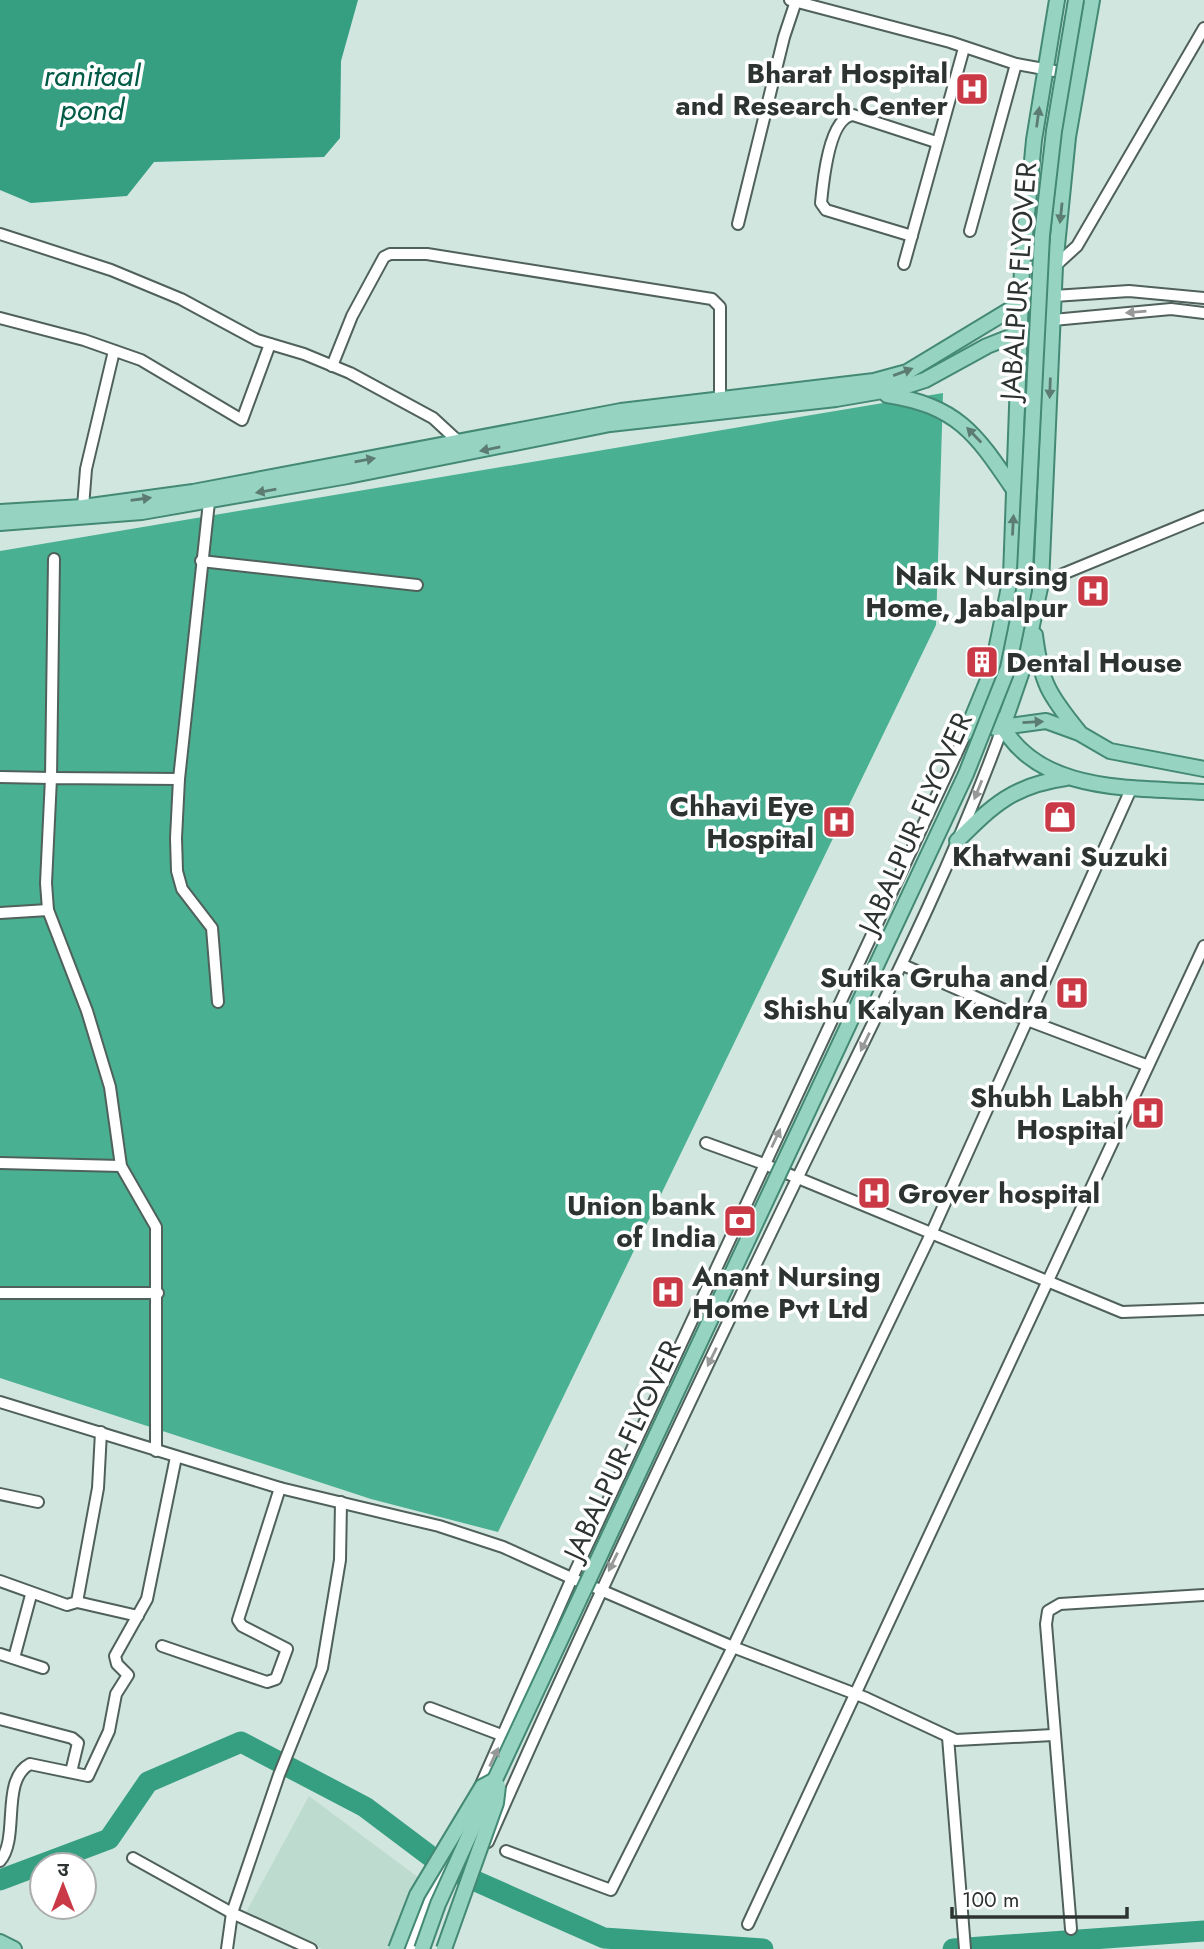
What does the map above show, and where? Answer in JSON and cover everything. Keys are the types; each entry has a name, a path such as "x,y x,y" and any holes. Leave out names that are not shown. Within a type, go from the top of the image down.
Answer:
{"main road":[{"path":"966,733 985,690 1000,635 1010,577 1022,267 1044,70 1057,0"},
{"name":"JABALPUR FLYOVER","path":"422,1949 438,1904 966,774 1008,668 1024,590 1042,235 1054,131 1076,0"},
{"path":"1003,726 1034,627 1041,583 1055,266 1077,74 1092,0"},
{"path":"0,512 83,507 193,492 621,411 825,389 907,372 1021,303 1054,296"},
{"path":"0,523 98,517 209,502 610,424 873,393 925,380 1020,331 1053,320"},
{"path":"873,393 917,400 957,418 982,444 1014,489"},
{"path":"1034,627 1039,669 1048,693 1079,733"},
{"path":"985,690 1003,726 1029,759 1071,777 1105,786 1204,792"},
{"path":"966,733 1046,721 1079,733 1110,751 1204,769"},
{"path":"957,841 993,805 1011,793 1039,781 1071,777"},
{"path":"396,1949 417,1895 482,1787 498,1777"},
{"path":"444,1949 496,1803 498,1777"},
{"path":"0,1942 15,1949"}],"street":[{"path":"737,224 793,1 1016,64 1077,74"},
{"path":"1022,267 1055,266 1077,246 1204,28"},
{"path":"904,264 964,48"},
{"path":"970,230 1016,64"},
{"path":"912,236 826,211 821,203 834,133 839,122 853,115 936,142"},
{"path":"0,234 111,270 270,344 332,366 433,418 458,443"},
{"path":"332,366 352,316 384,257 390,254 427,254 712,299 720,307 720,399"},
{"path":"1054,296 1129,291 1204,298"},
{"path":"1053,320 1171,309 1204,313"},
{"path":"0,318 141,360 242,420 270,344"},
{"path":"83,507 86,470 114,351"},
{"path":"209,502 179,779 177,871 182,889 212,928 218,1002"},
{"path":"1041,583 1204,516"},
{"path":"54,559 51,778 46,883 48,910 87,1011 110,1087 121,1166 156,1227 156,1451"},
{"path":"201,562 417,585"},
{"path":"444,1949 600,1590 903,965 1003,726"},
{"path":"410,1949 440,1873 504,1736 572,1578 966,733"},
{"path":"0,776 179,779"},
{"path":"506,1851 611,1890 733,1647 931,1234 1132,787"},
{"path":"0,913 48,910"},
{"path":"748,1924 1146,1065 1204,946"},
{"path":"903,965 1027,1020 1146,1065"},
{"path":"706,1143 764,1164 797,1180 1122,1312 1204,1309"},
{"path":"0,1163 121,1166"},
{"path":"0,1293 158,1293"},
{"path":"0,1402 280,1488 439,1526 503,1546 733,1647 855,1694 956,1740 1053,1735"},
{"path":"77,1602 98,1488 101,1432"},
{"path":"0,1861 9,1841 9,1811 22,1769 30,1764 90,1774 93,1759 105,1740 116,1694 128,1675 117,1664 115,1656 147,1599 176,1457"},
{"path":"162,1646 267,1682 276,1679 287,1649 242,1626 238,1620 267,1538 280,1488"},
{"path":"0,1494 38,1502"},
{"path":"227,1949 232,1913 279,1775 322,1668 340,1560 341,1502"},
{"path":"0,1581 31,1595 67,1605 77,1602 138,1616"},
{"path":"14,1658 31,1595"},
{"path":"1071,1929 1053,1735 1048,1611 1060,1604 1204,1595"},
{"path":"0,1654 43,1668"},
{"path":"429,1708 504,1736"},
{"path":"0,1719 72,1738 78,1744 71,1772"},
{"path":"948,1737 965,1949"},
{"path":"133,1858 232,1913 311,1949"}],"shaded area":[{"path":"943,393 936,625 498,1532 371,1499 0,1378 0,551"},
{"path":"309,1796 419,1878 390,1949 322,1949 245,1914"}],"water":[{"name":"ranitaal pond","path":"0,0 358,0 341,61 340,138 324,157 154,162 127,196 31,203 0,190"}],"waterway":[{"path":"0,1880 109,1839 148,1782 241,1742 365,1807 446,1868 604,1938 763,1949"},
{"path":"953,1949 1204,1931"}],"place":[{"name":"Bharat Hospital and Research Center","path":"972,89"},
{"name":"Naik Nursing Home, Jabalpur","path":"1093,591"},
{"name":"Dental House","path":"982,662"},
{"name":"Khatwani Suzuki","path":"1060,817"},
{"name":"Chhavi Eye Hospital","path":"839,822"},
{"name":"Sutika Gruha and Shishu Kalyan Kendra","path":"1072,993"},
{"name":"Shubh Labh Hospital","path":"1148,1113"},
{"name":"Grover hospital","path":"874,1193"},
{"name":"Union bank of India","path":"740,1221"},
{"name":"Anant Nursing Home Pvt Ltd","path":"668,1292"}]}
